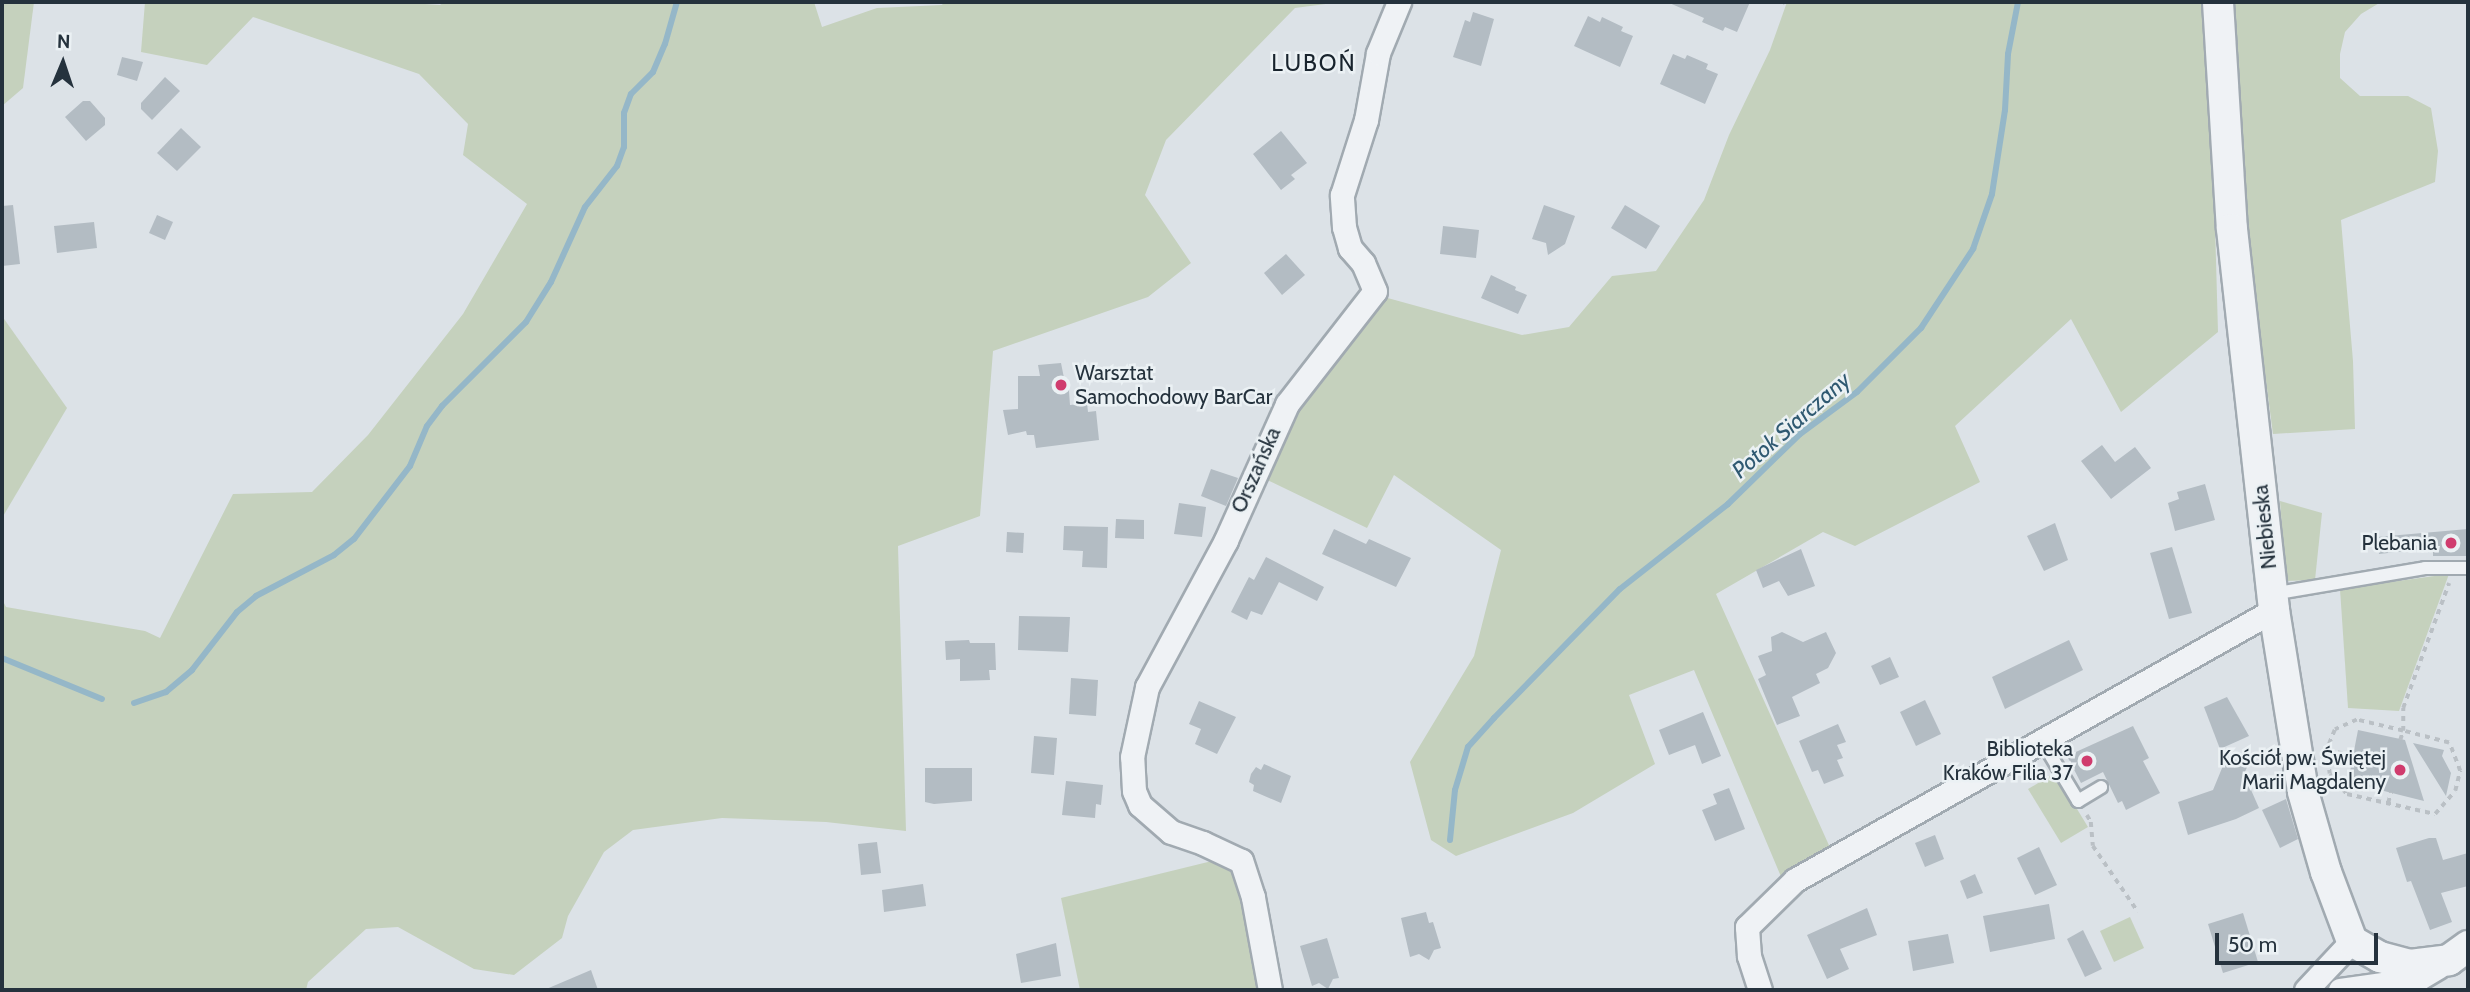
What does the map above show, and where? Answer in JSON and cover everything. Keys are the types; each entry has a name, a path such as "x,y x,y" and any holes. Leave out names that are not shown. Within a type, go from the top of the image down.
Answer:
{"street":[{"name":"Orszańska","path":"1270,990 1253,897 1241,862 1203,843 1171,832 1140,804 1134,791 1132,757 1147,687 1226,540 1287,404 1375,291 1363,263 1350,248 1344,227 1342,195 1366,120 1378,53 1399,2"},
{"name":"Niebieska","path":"2217,2 2232,229 2273,602 2303,792 2326,873 2353,941"},
{"path":"1760,990 1749,956 1747,927 1795,880 2042,741 2273,602"},
{"path":"2306,990 2353,941 2380,957 2410,965 2458,953"},
{"path":"2340,990 2418,979 2458,953"}],"lane":[{"path":"2273,602 2425,568 2468,568"},
{"path":"2042,741 2078,801 2101,787"}],"path":[{"path":"2400,740 2403,731 2403,708 2454,568"},
{"path":"2357,720 2449,743 2460,771 2455,791 2435,814 2347,794 2330,774 2327,750 2336,730 2357,720"},
{"path":"2327,750 2353,756"},
{"path":"2388,803 2391,792"},
{"path":"2091,822 2093,846 2138,912"}],"green space":[{"path":"2,2 34,2 23,88 2,106"},
{"path":"145,2 395,2 440,5 444,2 814,2 822,27 877,8 942,5 944,2 1341,2 1295,8 1166,140 1145,195 1191,263 1148,297 993,351 980,516 898,546 906,831 826,822 722,818 633,830 604,852 568,916 562,938 514,975 474,969 398,927 366,929 308,982 306,990 2,990 2,599 6,607 145,631 160,638 233,494 312,492 368,435 463,314 527,204 463,155 468,124 419,74 253,17 207,65 141,52"},
{"path":"1787,2 2203,2 2213,153 2218,332 2121,412 2071,319 1955,426 1980,482 1855,546 1823,532 1716,594 1832,852 1782,879 1694,670 1629,695 1655,764 1573,813 1456,856 1431,840 1410,762 1474,656 1501,550 1394,475 1367,528 1259,476 1302,401 1384,297 1522,335 1569,327 1612,276 1656,271 1704,200 1729,135 1770,50"},
{"path":"2227,2 2381,2 2361,14 2345,32 2340,54 2340,78 2360,96 2408,96 2431,108 2438,151 2435,182 2341,220 2353,361 2355,429 2273,434 2236,153"},
{"path":"2,316 67,408 2,518"},
{"path":"2280,501 2322,513 2315,580 2286,581"},
{"path":"2449,574 2399,711 2348,708 2340,589"},
{"path":"2055,773 2088,827 2061,843 2028,789"},
{"path":"1212,861 1225,864 1237,872 1263,990 1080,990 1061,898"},
{"path":"2130,917 2144,948 2114,962 2100,931"}],"building":[{"path":"1667,2 1750,2 1737,32 1725,27 1723,31 1702,22 1704,18"},
{"path":"1473,12 1494,19 1481,66 1453,57 1465,20 1470,22"},
{"path":"1588,16 1600,22 1602,17 1623,27 1621,31 1633,36 1620,67 1574,46"},
{"path":"1673,54 1685,59 1687,55 1708,64 1706,69 1718,74 1705,104 1660,84"},
{"path":"122,57 143,62 137,81 117,75"},
{"path":"165,77 180,91 152,120 141,109 141,103"},
{"path":"83,101 90,101 105,118 105,125 86,141 65,117"},
{"path":"181,128 201,147 177,171 157,153"},
{"path":"1281,131 1307,163 1291,175 1295,179 1281,190 1253,154"},
{"path":"13,205 20,264 2,266 2,206"},
{"path":"1544,205 1575,216 1565,244 1548,255 1546,243 1532,239"},
{"path":"1625,205 1660,226 1646,249 1611,228"},
{"path":"157,215 173,222 165,240 149,233"},
{"path":"94,222 97,248 57,253 54,226"},
{"path":"1443,226 1479,230 1476,258 1440,254"},
{"path":"1286,254 1305,275 1282,295 1264,273"},
{"path":"1491,275 1527,295 1518,314 1481,298"},
{"path":"1061,363 1064,378 1068,378 1070,405 1087,403 1088,412 1096,411 1099,440 1036,448 1034,435 1027,435 1026,431 1008,435 1003,410 1018,409 1018,376 1040,376 1038,365"},
{"path":"2102,445 2115,462 2135,447 2151,468 2111,499 2081,461"},
{"path":"1211,469 1238,478 1226,506 1201,496"},
{"path":"2205,484 2215,520 2175,531 2168,503 2179,499 2177,492"},
{"path":"1179,503 1206,507 1202,537 1174,534"},
{"path":"1116,519 1144,520 1144,539 1115,538"},
{"path":"2055,523 2068,560 2044,571 2027,536"},
{"path":"1064,526 1108,527 1107,568 1082,567 1083,551 1063,550"},
{"path":"1334,529 1366,544 1369,539 1411,558 1396,587 1322,554"},
{"path":"2468,529 2468,556 2433,556 2433,548 2379,554 2377,537"},
{"path":"1007,532 1024,533 1023,553 1006,552"},
{"path":"2172,547 2192,613 2169,619 2150,553"},
{"path":"1801,549 1815,586 1788,596 1779,581 1763,588 1756,570"},
{"path":"1266,557 1324,587 1317,601 1279,582 1262,615 1251,611 1247,620 1231,612 1249,577 1254,580"},
{"path":"1019,616 1070,617 1068,652 1018,650"},
{"path":"1782,632 1803,642 1826,632 1836,653 1828,668 1816,674 1820,683 1792,697 1800,716 1777,725 1758,679 1766,675 1758,656 1772,651 1771,637"},
{"path":"969,640 970,643 995,643 996,670 989,670 990,680 960,681 960,659 946,660 945,641"},
{"path":"2069,640 2083,670 2005,709 1992,677"},
{"path":"1890,657 1899,677 1880,685 1871,666"},
{"path":"1071,678 1098,680 1096,716 1069,714"},
{"path":"2227,697 2249,736 2220,749 2204,707"},
{"path":"1925,700 1941,734 1916,746 1900,712"},
{"path":"1199,701 1236,717 1217,754 1195,744 1201,729 1189,724"},
{"path":"1703,712 1721,756 1702,764 1695,745 1669,755 1659,730"},
{"path":"1838,724 1846,742 1837,745 1843,758 1837,760 1844,776 1824,784 1818,770 1812,772 1799,741"},
{"path":"2133,726 2149,758 2143,761 2160,793 2126,810 2122,801 2118,803 2103,772 2081,783 2067,756"},
{"name":"Kościół pw. Świętej Marii Magdaleny","path":"2358,730 2405,740 2424,801 2348,782"},
{"path":"1034,736 1057,738 1054,775 1031,773"},
{"path":"2413,743 2444,750 2442,756 2451,773 2446,796"},
{"path":"2227,756 2248,765 2244,774 2259,808 2236,819 2188,835 2178,802 2213,790"},
{"path":"1264,764 1291,776 1281,803 1253,791 1254,785 1249,782 1256,767 1261,770"},
{"path":"925,768 972,768 972,801 934,804 925,802"},
{"path":"1066,781 1103,785 1101,805 1096,804 1095,818 1062,815"},
{"path":"1729,788 1745,829 1715,841 1702,810 1717,804 1713,794"},
{"path":"2286,799 2298,839 2280,848 2262,810"},
{"path":"1935,835 1944,859 1925,867 1915,843"},
{"path":"2436,838 2443,860 2468,853 2468,886 2441,893 2452,922 2430,930 2411,881 2407,882 2396,848"},
{"path":"877,842 881,873 861,875 858,844"},
{"path":"2039,847 2057,885 2035,895 2017,858"},
{"path":"1975,874 1983,893 1967,899 1960,881"},
{"path":"923,884 926,906 884,912 882,890"},
{"path":"2049,904 2055,939 1990,952 1983,916"},
{"path":"1867,908 1877,935 1840,949 1849,969 1827,979 1807,935"},
{"path":"1426,912 1429,923 1433,922 1441,948 1434,950 1429,960 1419,954 1410,957 1401,918"},
{"path":"2243,913 2258,962 2223,973 2208,924"},
{"path":"2083,930 2102,969 2085,977 2067,939"},
{"path":"1948,934 1954,963 1913,971 1908,941"},
{"path":"1327,938 1339,978 1333,979 1328,989 1319,983 1312,986 1300,946"},
{"path":"1056,943 1061,976 1021,983 1016,954"},
{"path":"591,970 598,990 544,990"}],"waterway":[{"path":"134,703 166,692 192,670 237,612 256,596 334,555 354,539 410,466 427,426 442,406 526,322 551,282 585,207 617,166 624,147 624,113 631,94 653,72 665,44 677,2"},
{"name":"Potok Siarczany","path":"1450,840 1455,790 1468,747 1494,718 1620,589 1728,504 1800,434 1857,392 1921,328 1973,249 1992,194 2005,110 2008,54 2018,2"},
{"path":"2,658 102,699"}],"place":[{"name":"Warsztat Samochodowy BarCar","path":"1061,385"},
{"name":"Plebania","path":"2451,543"},
{"name":"Biblioteka Kraków Filia 37","path":"2087,761"},
{"name":"Kościół pw. Świętej Marii Magdaleny","path":"2400,770"}],"district":[{"name":"LUBOŃ","path":"1314,63"}]}
